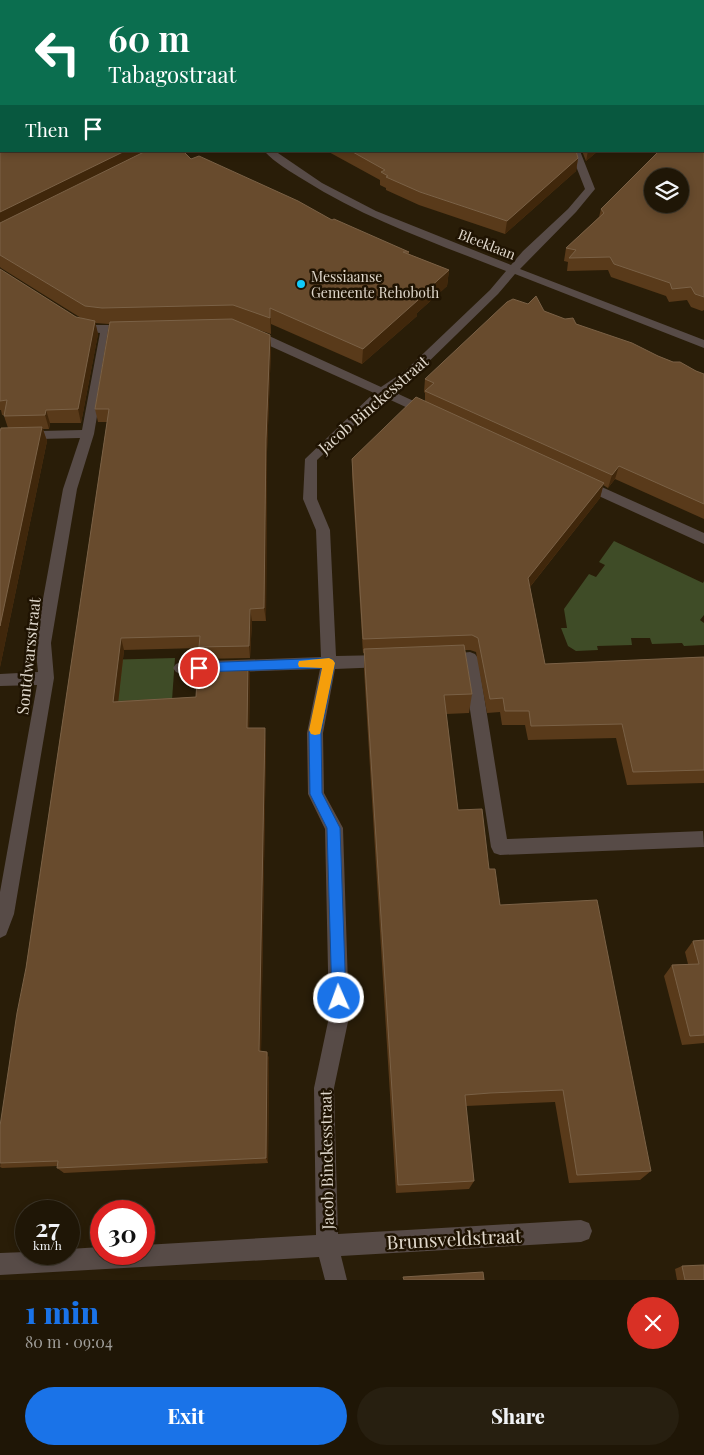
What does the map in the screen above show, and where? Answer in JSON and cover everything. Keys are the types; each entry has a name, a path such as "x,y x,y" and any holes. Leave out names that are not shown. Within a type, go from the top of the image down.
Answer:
{"street":[{"name":"Bleeklaan","path":"270,152 302,175 361,208 402,227 704,344"},
{"name":"Jacob Binckesstraat","path":"336,1280 327,1245 324,1088 339,1017 334,828 316,794 315,733 329,663 323,530 310,499 311,459 382,392 409,374 494,292 590,189 576,152"},
{"path":"70,317 85,327 106,330 142,328"},
{"name":"Sontdwarsstraat","path":"0,929 5,914 46,678 44,643 68,499 88,434 106,330"},
{"path":"243,330 437,417"},
{"path":"0,436 88,434"},
{"path":"573,479 704,539"},
{"path":"433,659 470,658 500,848 703,840"},
{"path":"181,668 395,661"},
{"path":"0,680 46,678"},
{"name":"Brunsveldstraat","path":"0,1264 581,1232"}],"green space":[{"path":"614,541 703,583 704,581 704,615 700,620 704,623 704,645 684,646 682,643 652,644 650,638 631,638 632,645 597,646 598,650 576,651 568,646 561,628 567,628 564,609 589,574 596,577 605,565 599,562"},
{"path":"175,658 172,700 95,703 101,660"}],"building":[{"path":"0,152 123,152 0,212"},
{"path":"144,152 184,152 191,159 199,156 298,201 332,220 334,219 409,252 403,252 449,270 363,349 270,308 270,318 233,305 102,308 85,306 0,255 0,223"},
{"path":"353,152 576,152 578,158 507,221 420,192 386,177 388,176 381,172 385,170"},
{"path":"658,152 704,152 704,297 695,294 691,287 672,289 670,283 614,264 610,257 569,258 576,250 566,248 604,213 601,209"},
{"path":"0,269 76,317 95,321 78,409 46,410 45,415 4,416 7,400 0,401"},
{"path":"536,296 544,311 565,319 573,318 576,324 632,343 658,356 673,362 680,362 704,374 704,504 619,466 612,475 425,391 434,383 425,379 507,302 513,299 528,304"},
{"path":"232,319 270,335 266,439 264,608 250,609 249,646 199,647 200,636 121,638 113,702 196,697 198,663 248,662 247,728 265,728 259,1051 267,1052 266,1158 57,1168 58,1161 0,1163 0,1126 17,1013 26,968 109,409 95,409 110,322"},
{"path":"416,397 604,483 528,578 545,664 704,657 704,770 633,772 622,724 531,726 529,711 505,711 503,698 490,699 478,638 472,635 363,639 352,459"},
{"path":"42,427 0,626 0,432 1,428"},
{"path":"464,645 472,694 444,695 458,810 482,809 489,869 495,869 500,905 597,900 651,1171 577,1175 563,1090 490,1093 465,1095 474,1181 398,1185 364,649"},
{"path":"704,940 704,1035 690,1036 672,965 699,964 693,941"},
{"path":"704,1265 704,1280 685,1280 682,1266"},
{"path":"483,1272 484,1280 404,1280 403,1277"}],"slow traffic":[{"path":"303,664 329,663 315,730"}],"place":[{"name":"Messiaanse Gemeente Rehoboth","path":"301,284"}],"route":[{"path":"199,668 329,663 315,733 316,794 334,828 339,998"}]}
